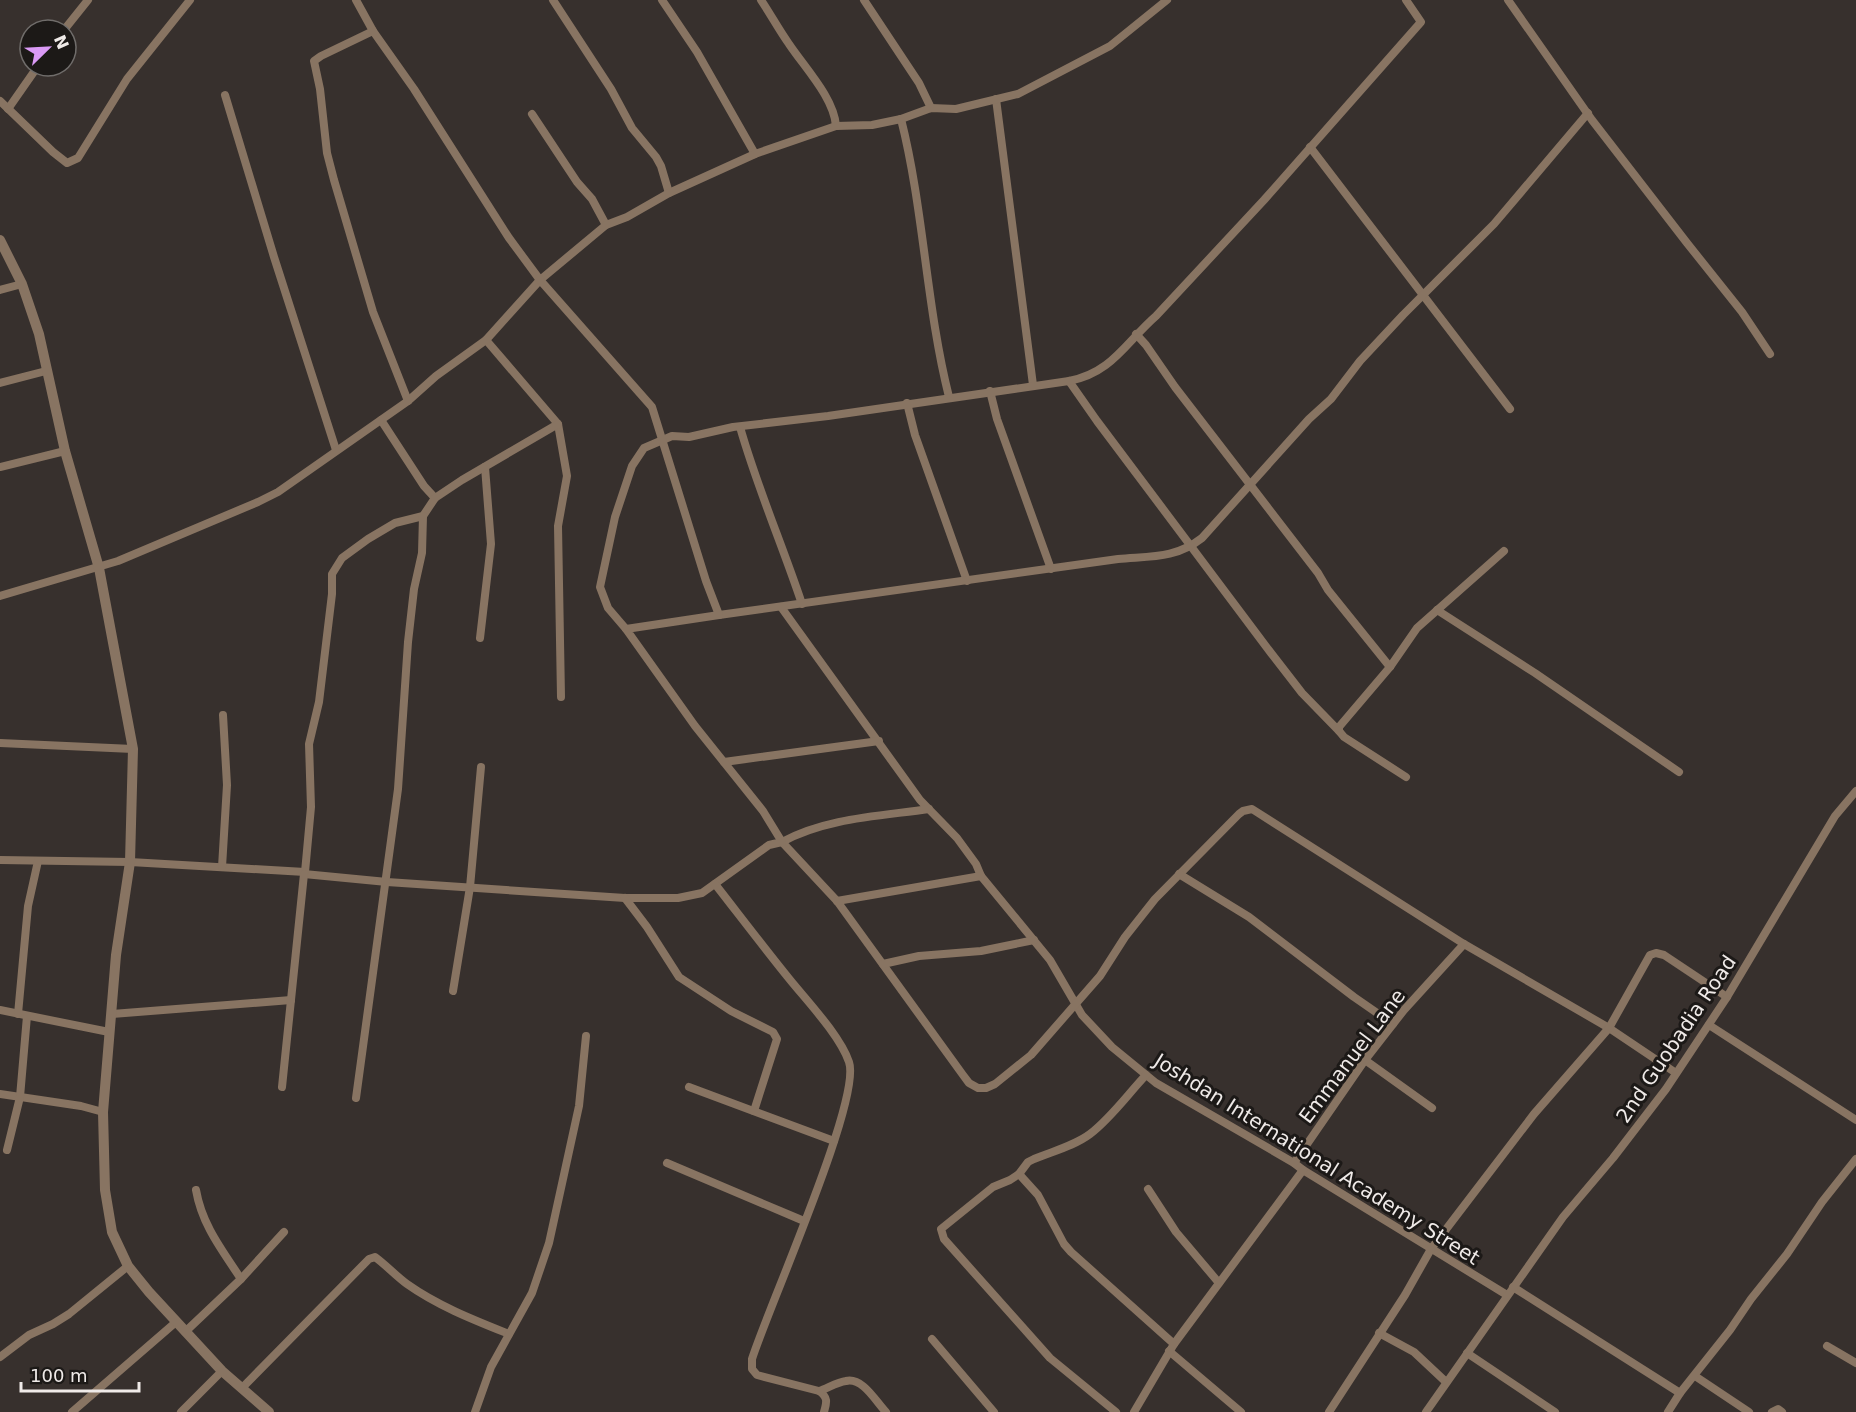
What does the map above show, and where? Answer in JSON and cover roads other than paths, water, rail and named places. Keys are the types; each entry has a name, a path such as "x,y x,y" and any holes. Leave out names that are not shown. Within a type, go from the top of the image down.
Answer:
{"street":[{"path":"74,18 88,0"},
{"path":"0,101 67,163 78,158 127,79 190,0"},
{"path":"356,0 373,31 414,89 509,238 540,280 652,407 718,615"},
{"path":"554,0 611,89 632,128 656,157 669,193"},
{"path":"662,0 698,52 755,154"},
{"path":"761,0 823,92 836,116 836,126"},
{"path":"864,0 919,83 931,108"},
{"path":"0,596 99,568 258,502 301,477 408,401 436,375 486,340 540,280 606,225 627,217 669,193 755,154 836,126 872,124 901,119 931,108 956,109 1018,94 1110,46 1167,0"},
{"path":"1406,0 1421,22 1264,200 1114,360 1083,379 740,427 689,437 672,436 645,448 632,466 615,517 600,587 608,608 626,629 695,726 763,811 782,842 837,901 969,1083 978,1088 986,1088 995,1084 1031,1055 1100,976 1125,937 1149,906 1239,814 1252,809 1464,944 1609,1028 1676,1073"},
{"path":"1508,0 1588,113 1686,243 1742,312 1770,354"},
{"path":"373,31 314,61 320,89 327,153 334,180 373,312 408,401"},
{"path":"8,109 30,78"},
{"path":"225,95 336,450"},
{"path":"996,99 1033,385"},
{"path":"626,629 1118,559 1172,554 1191,547 1202,538 1309,419 1331,399 1365,356 1494,224 1588,113"},
{"path":"532,114 577,182 596,205 606,225"},
{"path":"901,119 912,160 938,355 949,397"},
{"path":"1310,147 1510,410"},
{"path":"0,240 22,284 39,334 65,451 99,568 133,749 130,862 116,955 104,1112 105,1178 112,1232 128,1266 176,1322 222,1371 269,1412"},
{"path":"0,290 22,284"},
{"path":"1136,334 1251,484 1343,610 1390,667"},
{"path":"486,340 558,424 567,476 558,526 561,696"},
{"path":"0,383 46,371"},
{"path":"1069,381 1302,693 1344,737 1406,777"},
{"path":"990,391 997,419 1051,569"},
{"path":"907,404 915,435 968,581"},
{"path":"381,420 424,486 435,498"},
{"path":"356,1098 398,789 408,642 414,589 422,553 423,516 435,498 558,424"},
{"path":"740,427 754,475 802,604"},
{"path":"0,467 65,451"},
{"path":"480,638 491,544 485,467"},
{"path":"282,1087 311,807 309,744 319,702 332,594 332,574 342,558 368,539 395,523 423,516"},
{"path":"1339,731 1339,727 1390,667 1417,628 1504,551"},
{"name":"Joshdan International Academy Street","path":"781,607 920,800 957,838 976,864 981,876 1050,960 1075,1003 1112,1047 1146,1075 1294,1163 1507,1295"},
{"path":"1437,610 1679,772"},
{"path":"222,867 227,785 223,715"},
{"path":"724,762 879,741"},
{"path":"0,743 133,749"},
{"path":"453,991 470,887 481,767"},
{"name":"2nd Guobadia Road","path":"1426,1412 1563,1217 1614,1158 1660,1098 1709,1025 1835,816 1856,790"},
{"path":"0,860 130,862 222,867 387,882 625,897 678,898 693,896 715,884 769,845 782,842 800,832 836,823 929,809"},
{"path":"18,1014 28,906 38,861"},
{"path":"1179,874 1249,917 1393,1024"},
{"path":"837,901 981,876"},
{"path":"715,884 817,1013 844,1050 850,1064 851,1078 834,1142 752,1359 752,1369 757,1375 819,1391 825,1395 827,1400 824,1412"},
{"path":"625,897 679,977 731,1011 773,1032 776,1036 777,1039 754,1111"},
{"path":"883,964 919,956 981,951 1034,940"},
{"name":"Emmanuel Lane","path":"1294,1163 1365,1060 1393,1024 1464,944"},
{"path":"1329,1412 1405,1295 1431,1249 1534,1114 1609,1028 1650,955 1656,953 1664,955 1726,997"},
{"path":"112,1014 291,1000"},
{"path":"0,1010 109,1032"},
{"path":"7,1150 20,1097 27,1016"},
{"path":"1709,1025 1856,1120"},
{"path":"475,1412 491,1367 532,1293 549,1243 579,1106 586,1036"},
{"path":"1365,1060 1432,1108"},
{"path":"1116,1412 1050,1358 942,1234 942,1229 993,1187 1019,1174 1028,1162 1089,1135 1146,1075"},
{"path":"689,1087 834,1142"},
{"path":"0,1094 104,1112"},
{"path":"1668,1412 1856,1159"},
{"path":"668,1163 804,1221"},
{"path":"1134,1412 1172,1347 1303,1170"},
{"path":"1019,1174 1038,1195 1064,1244 1071,1252 1241,1412"},
{"path":"1148,1189 1176,1232 1219,1283"},
{"path":"196,1190 199,1208 212,1237 241,1279"},
{"path":"185,1332 241,1279 284,1232"},
{"path":"242,1388 371,1258 375,1257 405,1283 424,1295 478,1322 509,1334"},
{"path":"0,1357 29,1335 69,1314 128,1266"},
{"path":"1513,1287 1680,1393"},
{"path":"72,1412 176,1322"},
{"path":"1379,1334 1414,1352 1446,1382"},
{"path":"932,1339 994,1412"},
{"path":"1827,1346 1856,1363"},
{"path":"1467,1353 1555,1412"},
{"path":"181,1412 222,1371"},
{"path":"1695,1376 1749,1412"},
{"path":"819,1391 847,1380 853,1381 861,1385 886,1412"},
{"path":"1772,1412 1778,1409 1782,1412"}]}
